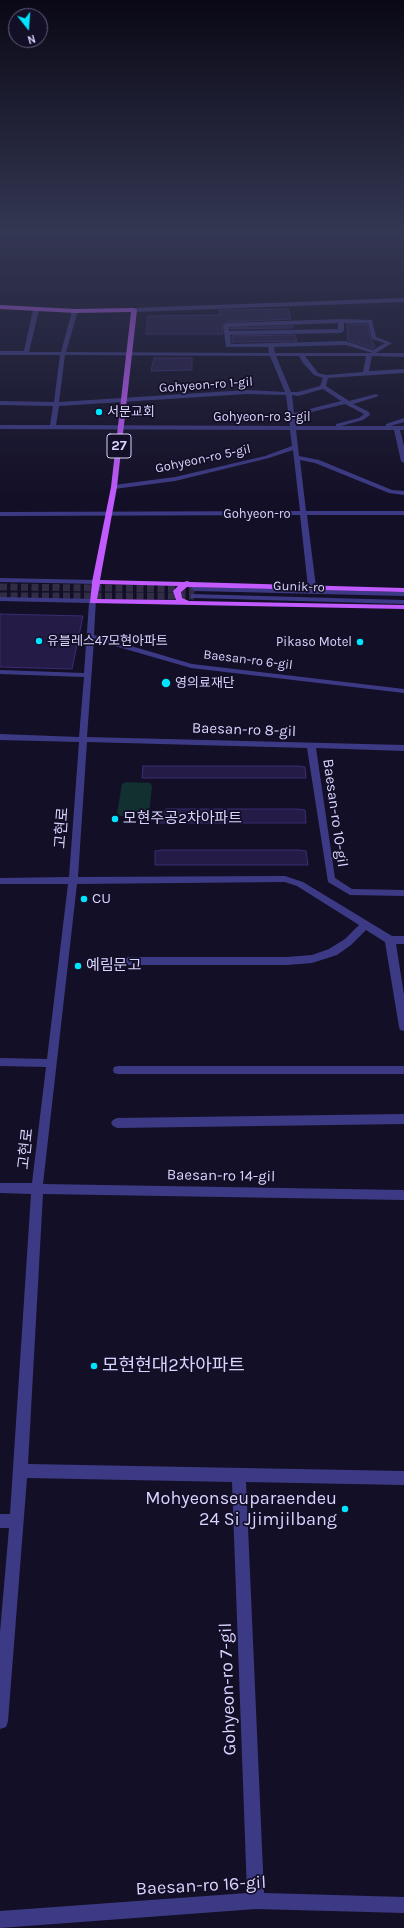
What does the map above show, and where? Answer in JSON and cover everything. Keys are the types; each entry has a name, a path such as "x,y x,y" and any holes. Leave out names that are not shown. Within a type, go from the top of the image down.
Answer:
{"main road":[{"name":"27","path":"96,582 114,487 133,323"},
{"path":"96,582 188,583 404,590"},
{"name":"고현로","path":"93,601 96,582"},
{"path":"186,602 178,599 177,591 188,583"},
{"path":"93,601 404,607"}],"street":[{"path":"26,353 33,323"},
{"path":"53,428 63,353 72,323"},
{"path":"284,323 226,325 228,346 346,343 374,352 389,344 374,338 370,323"},
{"path":"226,333 341,330 341,323"},
{"path":"271,345 272,354 289,394 294,428 294,447 312,587"},
{"path":"0,353 404,355"},
{"path":"302,354 305,362 316,374 326,377 404,371"},
{"path":"366,373 369,355"},
{"path":"326,377 323,387 346,403 367,413 367,415 361,419 340,424 334,428"},
{"name":"Gohyeon-ro 1-gil","path":"124,401 247,392 289,394 311,391 323,387"},
{"path":"292,415 376,396"},
{"path":"0,403 56,404 124,401"},
{"path":"380,428 404,420"},
{"path":"0,427 121,429"},
{"path":"396,428 403,449 404,461"},
{"name":"Gohyeon-ro 3-gil","path":"121,429 404,428"},
{"name":"Gohyeon-ro 5-gil","path":"114,487 175,479 218,470 267,457 294,447"},
{"path":"296,457 317,461 391,492 404,493"},
{"name":"Gohyeon-ro","path":"0,514 404,514"},
{"path":"0,580 96,582"},
{"path":"64,600 77,591 72,584 66,581"},
{"name":"Gunik-ro","path":"404,594 194,593 404,602"},
{"path":"0,599 93,601"},
{"name":"고현로","path":"0,1721 21,1471 37,1189 73,881 92,637 93,601"},
{"name":"Baesan-ro 6-gil","path":"92,637 191,666 404,691"},
{"path":"0,672 88,675"},
{"name":"Baesan-ro 8-gil","path":"0,737 404,748"},
{"name":"Baesan-ro 10-gil","path":"311,746 331,880 350,892 404,892"},
{"path":"2,879 73,881 285,879 300,884 390,940 404,940"},
{"path":"128,961 287,961 312,958 332,952 348,942 365,925"},
{"path":"390,940 402,1002 404,1027"},
{"path":"0,1062 51,1063"},
{"path":"118,1070 404,1070"},
{"path":"117,1122 404,1119"},
{"name":"Baesan-ro 14-gil","path":"0,1188 404,1195"},
{"path":"21,1471 404,1478"},
{"name":"Gohyeon-ro 7-gil","path":"239,1475 256,1901"},
{"path":"0,1521 17,1521"},
{"name":"Baesan-ro 16-gil","path":"0,1920 256,1901 404,1906"}],"green space":[{"path":"126,782 150,783 152,786 149,815 120,816 117,813 122,784"}],"building":[{"path":"147,323 225,323 222,325 223,334 146,334"},
{"path":"347,324 367,324 375,347 373,348 348,340"},
{"path":"293,326 293,328 230,329 230,328"},
{"path":"295,335 297,341 232,342 232,336"},
{"path":"154,358 192,358 192,370 151,371"},
{"name":"유블레스47모현아파트","path":"0,614 83,616 72,669 0,667"},
{"path":"143,766 297,766 305,767 306,778 142,778"},
{"path":"166,809 298,809 305,810 306,823 159,823 159,811 166,811"},
{"path":"299,850 306,851 308,865 155,865 155,851"}],"tunnel":[{"path":"0,587 195,589"},
{"path":"0,596 194,596"}],"place":[{"name":"서문교회","path":"99,412"},
{"name":"유블레스47모현아파트","path":"39,641"},
{"name":"Pikaso Motel","path":"360,642"},
{"name":"영의료재단","path":"166,683"},
{"name":"모현주공2차아파트","path":"115,819"},
{"name":"CU","path":"84,899"},
{"name":"예림문고","path":"78,966"},
{"name":"모현현대2차아파트","path":"94,1366"},
{"name":"Mohyeonseuparaendeu 24 Si Jjimjilbang","path":"345,1509"}]}
